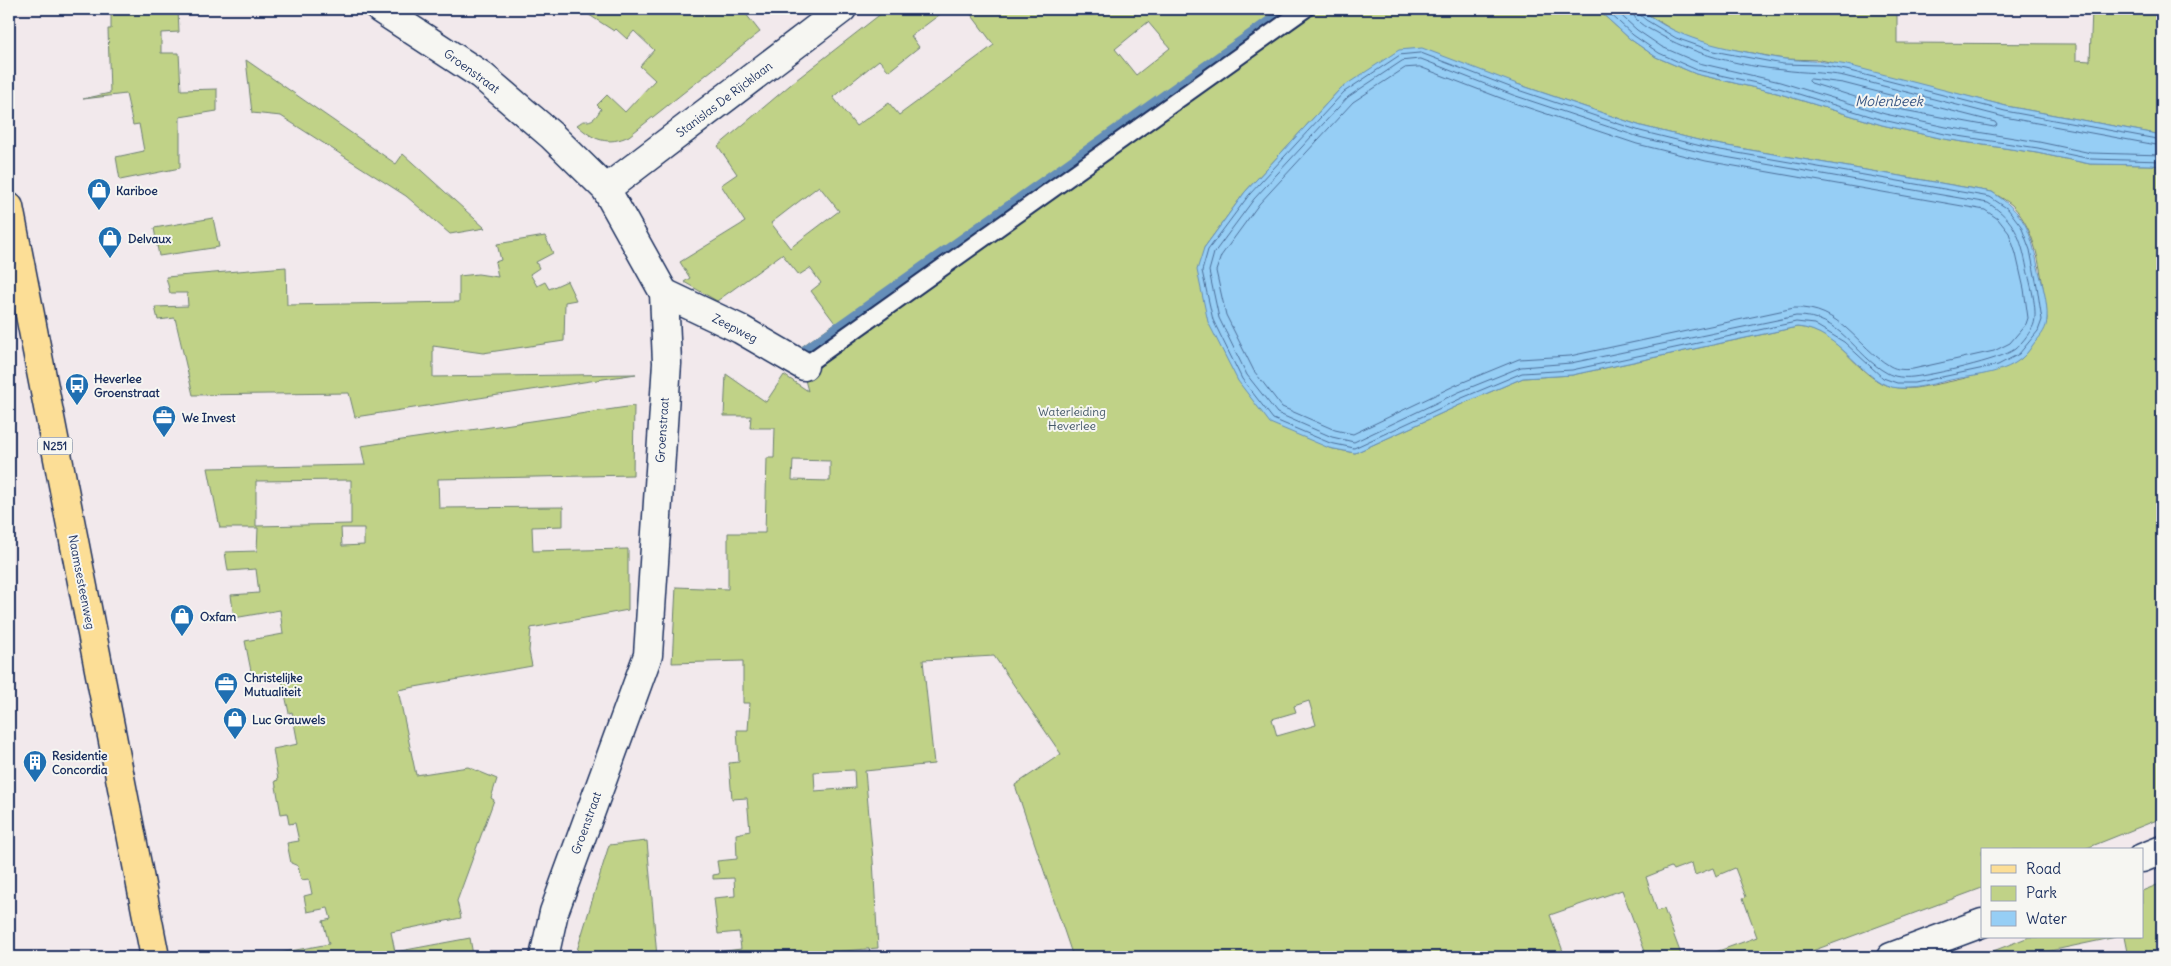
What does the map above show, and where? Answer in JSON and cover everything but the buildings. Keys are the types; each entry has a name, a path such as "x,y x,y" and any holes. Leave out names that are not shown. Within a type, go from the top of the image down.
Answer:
{"main road":[{"name":"Naamsesteenweg","path":"9,207 155,957"}],"street":[{"name":"Groenstraat","path":"380,9 481,75 551,135 606,189 664,293 666,363 648,655 554,912 544,957"},
{"name":"Stanislas De Rijcklaan","path":"606,189 842,9"},
{"name":"Zeepweg","path":"664,293 740,329 804,366"},
{"path":"2144,857 2162,850"},
{"path":"1892,957 1981,923"}],"lane":[{"path":"804,366 1305,9"}],"green space":[{"path":"111,9 178,9 179,32 161,33 161,53 179,53 181,90 217,89 217,111 180,117 180,168 120,180 116,157 144,151 139,124 133,125 126,94 83,99 110,93 108,29 111,29"},
{"path":"580,9 742,9 760,32 629,136 608,141 595,138 577,125 596,117 601,109 597,105 607,95 625,112 655,80 640,66 654,50 634,31 627,39 616,29 614,31"},
{"name":"Waterleiding Heverlee","path":"887,9 947,9 911,36 919,47 889,71 879,60 833,97 856,126 889,103 899,115 994,45 967,9 1597,9 1630,39 1656,57 1696,74 1777,93 1882,125 1944,139 2037,153 2090,164 2162,166 2162,818 2087,848 1981,848 1981,888 1796,957 1702,957 1757,937 1743,898 1746,897 1735,868 1716,876 1713,868 1695,875 1692,863 1673,870 1671,867 1646,877 1657,911 1664,909 1682,957 1647,957 1622,890 1550,915 1565,957 1073,957 1015,785 1061,754 994,656 923,660 934,764 865,771 878,948 777,957 720,957 719,952 741,949 739,932 718,934 714,898 735,896 734,878 713,879 713,875 719,874 717,861 737,859 736,834 750,831 747,798 732,799 729,763 739,762 737,730 748,730 750,703 743,703 743,661 672,663 676,587 728,589 728,533 765,533 767,458 774,458 775,428 750,428 751,416 724,416 726,374 766,402 784,375 808,391 797,350 835,323 811,291 821,283 810,268 799,275 782,254 717,301 684,282 690,278 680,262 745,222 721,185 737,174 718,146 796,80","holes":["1148,22 1170,48 1136,75 1115,49","1517,84 1641,126 1710,143 1992,192 2012,205 2029,230 2038,260 2047,320 2032,346 2022,358 2001,368 1939,384 1915,388 1885,385 1860,368 1823,335 1797,327 1572,375 1523,378 1355,453 1329,448 1204,248 1245,192 1341,88","819,186 839,211 790,248 771,223","793,460 830,461 830,481 792,480","1309,701 1316,725 1277,736 1272,719 1296,712 1294,706","854,770 855,788 815,791 814,772"]},
{"path":"1641,9 1897,9 1897,43 2076,44 2076,60 2090,61 2092,9 2162,9 2162,135 2006,106 1821,60 1784,59 1714,46 1679,34"},
{"path":"246,60 396,164 403,154 485,228 450,234 406,196 281,116 252,113"},
{"path":"213,218 219,247 159,256 154,228"},
{"path":"545,236 553,253 536,262 539,268 530,274 537,286 545,282 549,289 567,281 576,300 565,302 564,341 483,353 433,346 433,377 636,374 355,417 349,393 193,395 175,318 158,320 155,307 188,306 187,293 170,293 166,277 286,267 287,305 459,302 459,276 478,274 498,277 495,262 501,260 497,244"},
{"path":"634,406 633,475 438,479 439,508 563,507 563,526 532,527 533,551 628,549 628,610 531,628 529,651 532,666 398,690 416,775 468,767 497,779 491,798 494,800 457,901 461,918 391,932 395,952 470,938 473,955 477,957 275,957 274,954 329,944 323,921 331,919 328,908 307,912 304,896 312,894 309,879 301,880 298,866 291,863 287,843 299,841 295,823 289,824 287,813 281,814 275,781 278,780 273,749 298,744 292,712 289,713 281,676 253,681 245,641 283,634 280,610 234,618 231,595 259,593 256,569 228,571 225,552 257,551 258,528 220,528 208,468 365,465 361,446","holes":["351,480 351,524 256,526 256,481","341,528 364,528 364,545 342,546"]},
{"path":"647,841 657,957 575,957 609,845"},
{"path":"2162,883 2162,957 2128,957 2124,938 2144,938 2144,890"},
{"path":"2026,938 2111,938 2031,955 2031,957 1978,957"}],"water":[{"name":"Molenbeek","path":"1597,9 1641,9 1679,33 1707,43 1736,50 1781,59 1847,65 2006,106 2162,135 2162,166 2090,164 2037,153 1944,139 1882,125 1777,93 1696,74 1656,57 1630,39"},
{"path":"1422,48 1517,84 1641,126 1710,143 1992,192 2019,215 2029,232 2046,299 2047,322 2045,329 2025,355 2008,367 1913,388 1899,388 1886,385 1863,369 1840,347 1827,338 1813,330 1797,327 1572,375 1523,378 1355,453 1329,448 1270,423 1238,381 1208,322 1197,270 1204,248 1245,192 1341,88 1399,50"}],"waterway":[{"path":"803,353 1288,9"}],"place":[{"name":"Kariboe","path":"99,211"},
{"name":"Delvaux","path":"110,259"},
{"name":"Heverlee Groenstraat","path":"77,406"},
{"name":"We Invest","path":"164,438"},
{"name":"Oxfam","path":"182,637"},
{"name":"Christelijke Mutualiteit","path":"226,705"},
{"name":"Luc Grauwels","path":"235,740"},
{"name":"Residentie Concordia","path":"35,783"}]}
